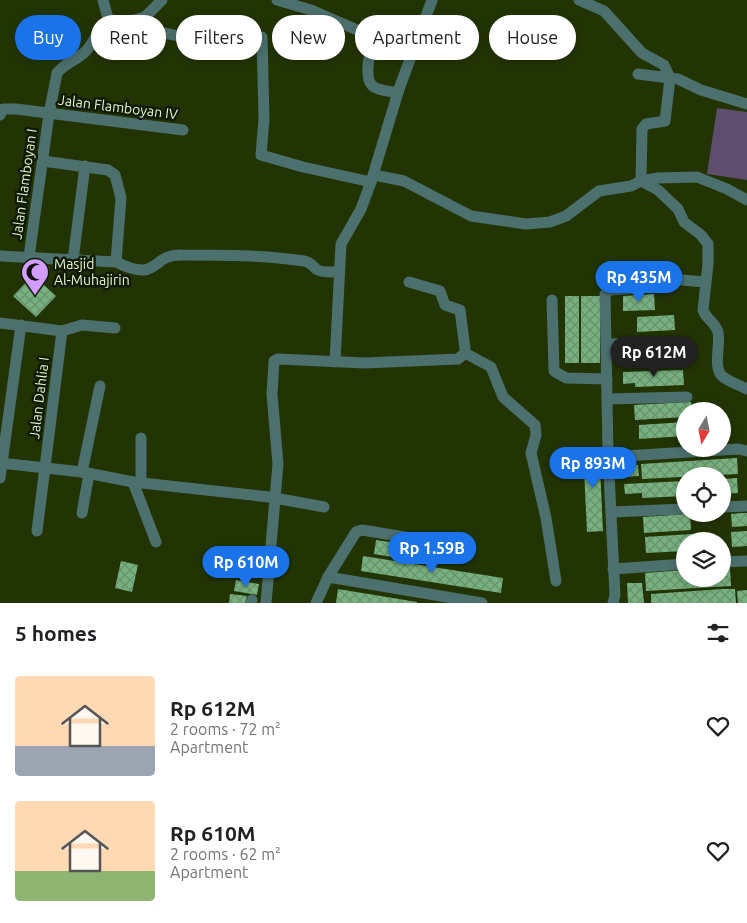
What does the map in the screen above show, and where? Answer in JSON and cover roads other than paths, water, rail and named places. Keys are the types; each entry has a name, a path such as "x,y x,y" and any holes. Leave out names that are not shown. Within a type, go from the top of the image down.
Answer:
{"street":[{"path":"103,0 107,15"},
{"path":"147,15 162,0"},
{"path":"277,0 311,10 371,36 368,70 370,81 375,87 398,93"},
{"path":"335,362 338,272 341,244 361,209 398,93 432,0"},
{"path":"579,0 604,11 642,53 662,62 670,78 665,121 646,124 642,129 641,181"},
{"path":"166,33 225,42 248,36 262,38 264,119 261,155 304,167 404,182 471,216 526,224 550,222 566,216 599,191 631,186 641,181 658,178 697,177 727,188 747,200"},
{"name":"Jalan Flamboyan I","path":"30,258 49,114 57,73 84,52 91,41"},
{"path":"638,74 678,78 701,90 747,104"},
{"name":"Jalan Flamboyan IV","path":"2,112 16,109 183,130"},
{"path":"43,161 108,170 115,175 121,198 116,262"},
{"path":"73,260 85,166"},
{"path":"641,181 658,190 678,209 684,222 705,240 709,250 703,310 704,314 716,325 719,335 720,374 747,389"},
{"path":"0,256 116,262 130,268 148,270 171,255 254,256 306,261 317,270 338,272"},
{"path":"670,279 705,282"},
{"path":"409,282 440,291 446,305 460,310 465,353"},
{"path":"613,603 605,294 607,291 652,287"},
{"path":"552,300 554,372 566,378 607,379"},
{"path":"0,323 62,330 82,325 115,328"},
{"path":"0,478 21,325"},
{"name":"Jalan Dahlia I","path":"37,531 62,330"},
{"path":"607,344 678,342"},
{"path":"266,603 278,464 272,394 274,361 278,359 365,363 458,359 465,353"},
{"path":"465,353 491,367 503,397 535,425 536,436 531,453 546,518 556,581"},
{"path":"82,513 85,473 100,386"},
{"path":"607,399 687,397"},
{"path":"141,438 137,482 156,542"},
{"path":"608,457 747,450"},
{"path":"1,463 85,473 137,482 274,498 324,507"},
{"path":"731,507 747,506"},
{"path":"611,512 676,509"},
{"path":"316,603 328,577 351,538 362,530 429,541"},
{"path":"731,562 747,561"},
{"path":"613,569 676,565"},
{"path":"328,577 482,603"}],"place":[{"name":"Masjid Al-Muhajirin","path":"35,296"}]}
